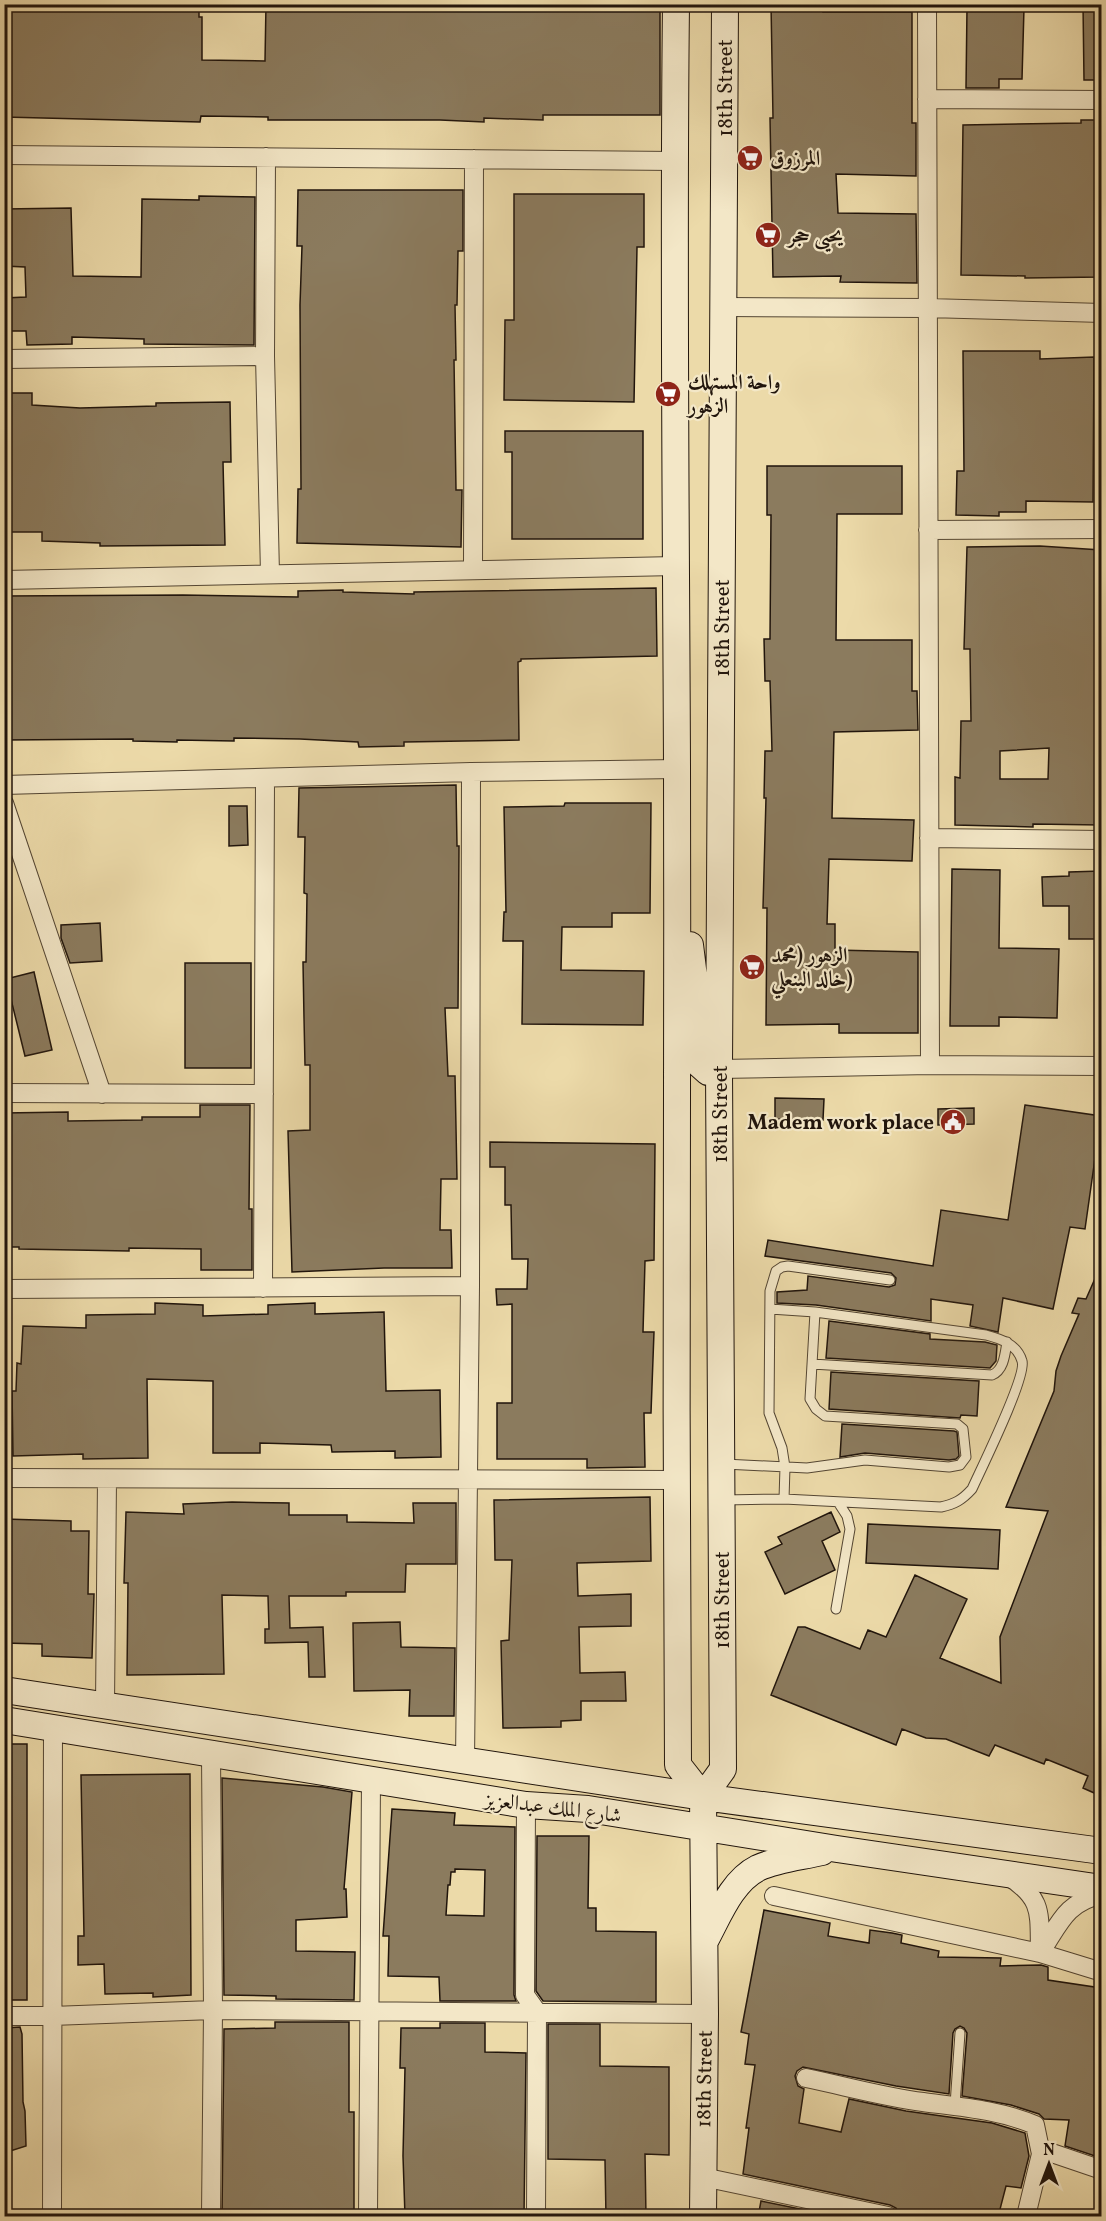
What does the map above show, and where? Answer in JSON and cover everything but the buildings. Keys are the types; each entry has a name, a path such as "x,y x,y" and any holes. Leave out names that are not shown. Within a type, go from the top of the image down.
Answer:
{"street":[{"path":"676,4 674,160 677,769 675,1480 678,1766 703,1797"},
{"name":"18th Street","path":"703,2217 705,1942 703,1797 723,1769 719,1069 725,4"},
{"path":"927,4 930,1065"},
{"path":"927,99 1101,100"},
{"path":"4,155 674,160"},
{"path":"266,157 265,356 270,574"},
{"path":"473,569 474,159"},
{"path":"725,307 928,308 1101,313"},
{"path":"4,359 265,356"},
{"path":"928,530 1101,530"},
{"path":"4,580 676,566"},
{"path":"4,785 471,772 677,769"},
{"path":"465,1762 470,1286 471,772"},
{"path":"263,1288 265,779"},
{"path":"4,803 102,1094"},
{"path":"929,838 1101,840"},
{"path":"677,853 695,985 695,1038 699,1064 708,1072 719,1069 930,1065 1101,1066"},
{"path":"4,1094 264,1095"},
{"path":"4,1289 470,1286"},
{"path":"4,1478 675,1480"},
{"path":"105,1706 107,1479"},
{"name":"شارع الملك عبدالعزيز","path":"4,1690 703,1797 1101,1851"},
{"name":"شارع الملك عبدالعزيز","path":"4,1720 526,1805 588,1809 1101,1888"},
{"path":"52,2217 53,1728"},
{"path":"211,2217 212,1754"},
{"path":"368,2217 371,1780"},
{"path":"526,1805 525,1995 537,2012 536,2217"},
{"path":"705,1942 731,1893 743,1879 757,1869 776,1862 837,1849"},
{"path":"1004,1874 1022,1885 1036,1904 1039,1914 1040,1953"},
{"path":"1040,1953 1071,1907 1101,1894"},
{"path":"774,1896 1040,1953 1101,1972"},
{"path":"4,2016 213,2010 705,2014"},
{"path":"806,2078 922,2102 955,2105 1023,2120 1035,2125 1041,2154 1026,2217"},
{"path":"1041,2154 1049,2152 1101,2170"},
{"path":"703,2177 888,2217"}],"lane":[{"path":"784,1499 785,1467 782,1448 769,1413 770,1309 772,1281 776,1271 788,1266 890,1280"},
{"path":"722,1500 784,1499 941,1507 952,1505 963,1500 972,1489 1012,1398 1023,1367 1018,1354 1008,1342 986,1335 815,1312 770,1309"},
{"path":"721,1464 819,1467 865,1461 949,1467 960,1465 966,1457 963,1429 957,1424 825,1416 816,1409 810,1399 815,1312"},
{"path":"812,1364 992,1376 1002,1367 1008,1342"},
{"path":"836,1609 850,1529 847,1516 838,1502"},
{"path":"955,2105 960,2032"}],"place":[{"name":"المرزوق","path":"750,158"},
{"name":"يحيى حجر","path":"768,235"},
{"name":"واحة المستهلك الزهور","path":"668,394"},
{"name":"الزهور (محمد خالد البنعلي)","path":"752,967"},
{"name":"Madem work place","path":"953,1122"}]}
